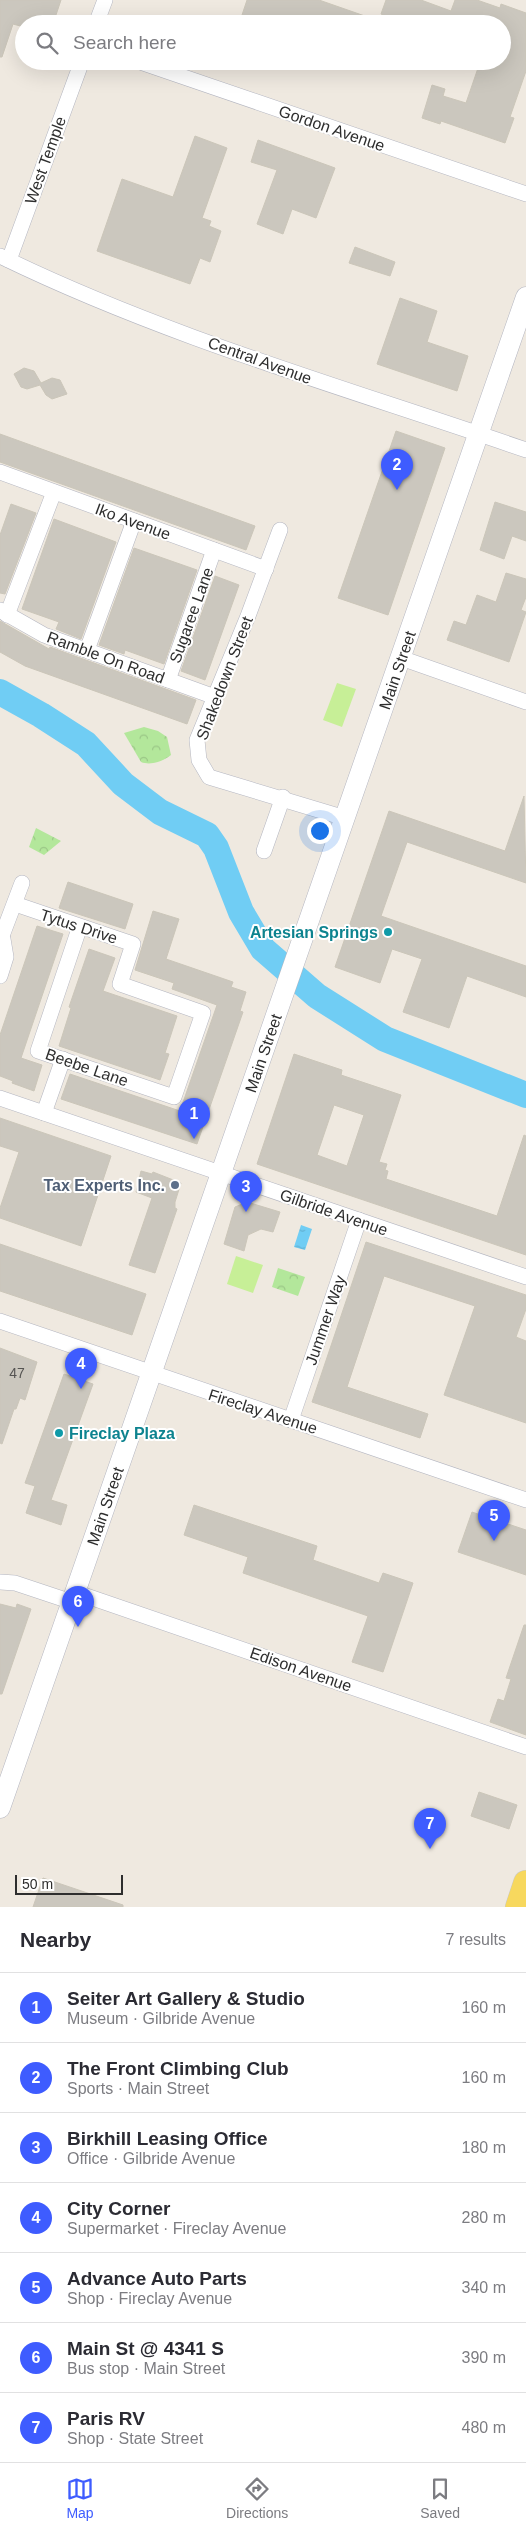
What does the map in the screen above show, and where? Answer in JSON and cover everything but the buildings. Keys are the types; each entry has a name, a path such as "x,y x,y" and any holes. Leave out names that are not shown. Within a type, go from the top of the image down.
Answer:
{"main road":[{"path":"518,1907 526,1884"}],"street":[{"path":"99,15 105,0"},
{"name":"West Temple","path":"4,258 78,70"},
{"name":"Gordon Avenue","path":"163,70 526,194"},
{"name":"Central Avenue","path":"4,258 56,282 198,338 378,402 526,450"},
{"name":"Main Street","path":"0,1808 526,297"},
{"name":"Iko Avenue","path":"0,472 266,569"},
{"path":"4,613 54,492"},
{"path":"87,650 134,521"},
{"name":"Shakedown Street","path":"280,530 197,740 199,760 209,777 345,818"},
{"name":"Sugaree Lane","path":"168,680 214,550"},
{"name":"Ramble On Road","path":"4,613 44,635 215,697"},
{"path":"401,658 526,702"},
{"path":"264,851 283,798"},
{"path":"0,976 6,957 1,940 22,883"},
{"name":"Tytus Drive","path":"15,904 133,944 120,984 203,1013 174,1098"},
{"name":"Beebe Lane","path":"80,926 38,1051 174,1098"},
{"path":"44,1113 63,1059"},
{"name":"Gilbride Avenue","path":"0,1098 526,1277"},
{"name":"Jummer Way","path":"291,1420 359,1220"},
{"name":"Fireclay Avenue","path":"0,1320 526,1500"},
{"name":"Edison Avenue","path":"0,1582 15,1583 73,1597 526,1747"}],"green space":[{"path":"337,683 356,689 342,727 323,720"},
{"path":"144,727 158,731 167,737 171,755 157,762 141,762 124,733"},
{"path":"36,828 61,841 44,855 29,847"},
{"path":"236,1256 263,1265 253,1293 227,1284"},
{"path":"278,1268 305,1277 298,1296 272,1287"}],"water":[{"path":"301,1225 312,1229 305,1250 294,1247"}],"waterway":[{"path":"0,692 41,715 86,744 123,784 160,812 207,835 216,848 241,912 263,949 317,996 385,1039 526,1095"}],"place":[{"name":"The Front Climbing Club","path":"397,490"},
{"name":"Artesian Springs","path":"388,932"},
{"name":"Seiter Art Gallery & Studio","path":"194,1139"},
{"name":"Tax Experts Inc.","path":"175,1185"},
{"name":"Birkhill Leasing Office","path":"246,1212"},
{"name":"City Corner","path":"81,1389"},
{"name":"Fireclay Plaza","path":"59,1433"},
{"name":"Advance Auto Parts","path":"494,1541"},
{"name":"Main St @ 4341 S","path":"78,1627"},
{"name":"Paris RV","path":"430,1849"}]}
